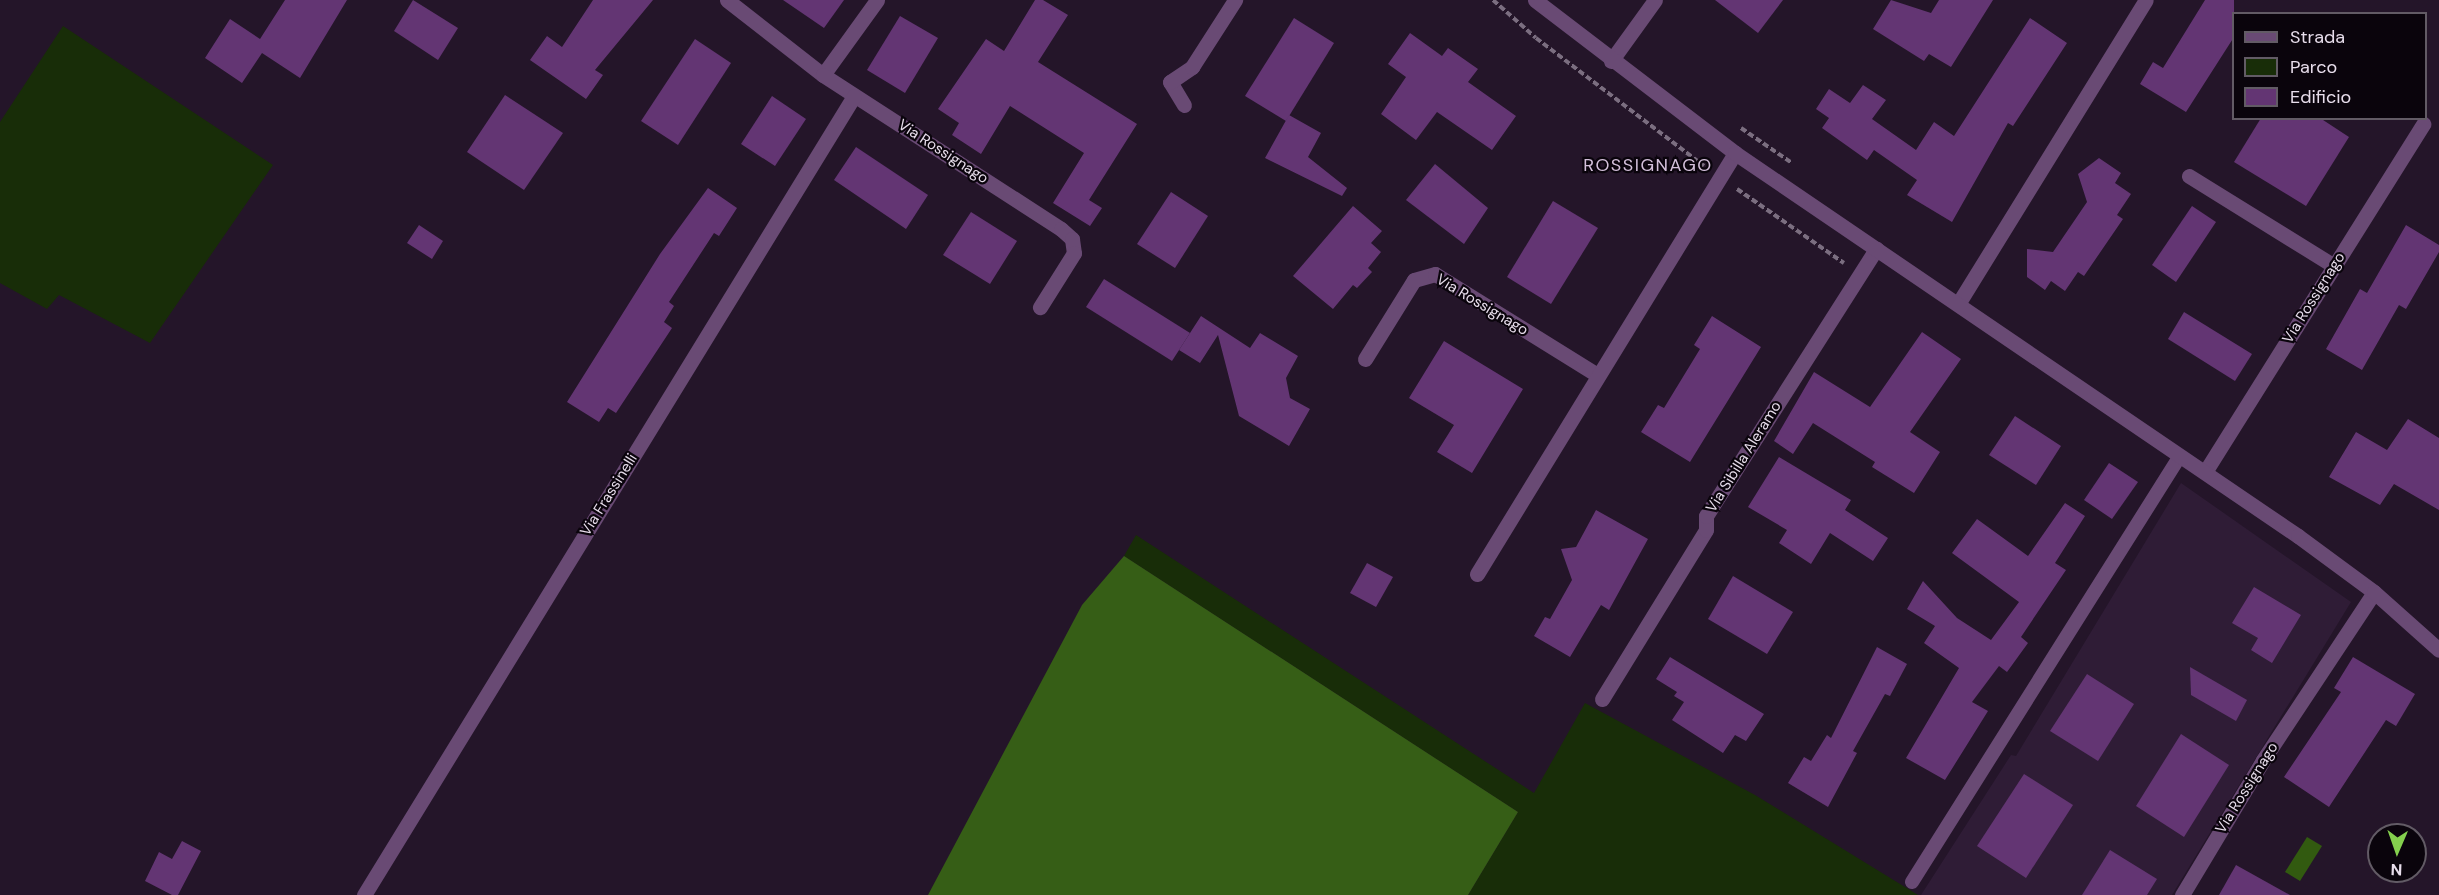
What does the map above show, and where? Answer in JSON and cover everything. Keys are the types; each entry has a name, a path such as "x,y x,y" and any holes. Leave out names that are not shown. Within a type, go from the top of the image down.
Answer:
{"street":[{"path":"727,0 823,75 877,0"},
{"path":"1184,105 1170,82 1192,67 1234,0"},
{"path":"1534,0 1611,61 1735,153 2205,472 2373,592 2439,650"},
{"path":"1611,61 1655,0"},
{"path":"1958,304 2146,0"},
{"name":"Via Rossignago","path":"823,75 1052,222 1072,239 1074,253 1040,307"},
{"name":"Via Frassinelli","path":"364,895 854,96"},
{"name":"Via Rossignago","path":"2205,472 2423,124"},
{"path":"1478,574 1597,375 1735,153"},
{"path":"2189,176 2334,266"},
{"name":"Via Sibilla Aleramo","path":"1602,699 1706,530 1706,516 1875,249"},
{"name":"Via Rossignago","path":"1365,359 1414,280 1435,274 1597,375"},
{"name":"Via Rossignago","path":"2182,895 2263,760 2373,592"}],"lane":[{"path":"1912,882 2180,456"}],"path":[{"path":"1493,0 1536,38 1720,177 1860,274"},
{"path":"1736,124 1795,165"}],"shaded area":[{"path":"2181,483 2351,602 2172,895 1921,895 2011,755 2016,756"},
{"path":"1124,556 1518,812 1468,895 928,895 1082,605"},
{"path":"2307,837 2322,846 2300,881 2285,872"}],"green space":[{"path":"63,26 273,165 150,343 59,295 47,309 0,283 0,122"},
{"path":"1136,535 1534,793 1585,703 1755,795 1918,895 1468,895 1518,812 1124,556"}],"building":[{"path":"285,0 347,0 300,78 262,53 242,83 205,58 230,19 260,39"},
{"path":"413,0 458,28 438,60 394,31"},
{"path":"593,0 653,0 595,70 603,75 586,99 530,60 547,36 562,47"},
{"path":"783,0 844,0 824,28"},
{"path":"1035,0 1043,0 1068,15 1038,62 1137,124 1089,200 1102,208 1090,226 1053,203 1084,153 1010,106 981,154 952,135 959,123 938,109 986,39 1004,51"},
{"path":"1715,0 1783,0 1758,33"},
{"path":"1891,0 1931,13 1939,0 1993,0 1951,67 1929,54 1924,61 1873,29"},
{"path":"2205,0 2234,0 2232,40 2186,112 2140,84 2153,62 2163,68"},
{"path":"900,16 938,38 905,93 867,70"},
{"path":"1294,18 1334,43 1286,121 1245,96"},
{"path":"2030,18 2067,43 2013,126 2008,123 1952,222 1907,195 1917,180 1874,150 1867,160 1822,128 1829,118 1816,109 1829,89 1850,103 1863,85 1886,100 1872,119 1916,150 1934,122 1954,136"},
{"path":"1410,33 1442,56 1448,48 1478,69 1468,82 1516,116 1492,150 1437,112 1416,140 1381,114 1406,77 1388,64"},
{"path":"695,39 731,63 678,145 641,121"},
{"path":"505,95 563,133 524,190 467,152"},
{"path":"772,96 806,119 775,166 741,144"},
{"path":"1289,115 1321,133 1308,157 1347,188 1342,196 1265,158"},
{"path":"2260,120 2323,120 2349,137 2306,206 2234,162"},
{"path":"856,147 928,195 906,229 834,180"},
{"path":"2099,158 2121,173 2115,183 2131,194 2117,215 2123,219 2084,276 2078,272 2065,291 2051,281 2045,290 2027,277 2027,249 2053,252 2087,202 2078,174"},
{"path":"1435,164 1488,208 1464,244 1406,200"},
{"path":"708,188 737,208 719,236 714,233 669,302 674,306 664,322 672,328 616,413 608,408 599,422 567,402 660,254"},
{"path":"1171,192 1208,216 1175,268 1137,244"},
{"path":"1553,201 1598,228 1551,304 1507,277"},
{"path":"1353,206 1382,231 1371,243 1381,252 1368,268 1372,272 1357,288 1353,285 1333,309 1293,276"},
{"path":"2192,206 2216,222 2176,282 2152,265"},
{"path":"971,212 1017,241 990,284 943,255"},
{"path":"419,225 443,241 432,259 407,243"},
{"path":"2406,225 2439,245 2439,252 2406,309 2399,305 2362,370 2326,349 2360,289 2367,293"},
{"path":"1104,279 1190,333 1172,361 1086,307"},
{"path":"2184,312 2252,354 2235,381 2168,339"},
{"path":"1201,316 1250,348 1260,333 1298,356 1286,378 1290,398 1310,409 1289,446 1239,416 1218,335 1200,363 1179,350"},
{"path":"1712,316 1761,347 1690,462 1641,432 1658,405 1664,408 1700,349 1694,345"},
{"path":"1922,332 1961,359 1910,432 1940,452 1914,493 1872,467 1875,462 1813,423 1793,454 1774,441 1814,372 1870,407"},
{"path":"1444,341 1523,389 1472,473 1437,452 1454,425 1409,398"},
{"path":"2015,416 2061,446 2036,485 1989,455"},
{"path":"2408,419 2439,438 2439,510 2394,484 2380,505 2329,477 2356,432 2387,450"},
{"path":"1779,457 1851,500 1845,510 1888,538 1873,561 1830,533 1811,564 1779,543 1787,530 1748,507"},
{"path":"2109,463 2138,482 2112,519 2084,500"},
{"path":"2065,503 2085,516 2055,563 2066,570 2021,637 2028,643 2007,672 1999,666 1972,702 1988,711 1945,780 1906,758 1959,668 1924,643 1935,626 1907,609 1923,581 1957,618 1991,640 2019,602 1952,553 1977,519 2028,556"},
{"path":"1596,510 1648,539 1609,610 1601,605 1570,657 1534,636 1545,617 1550,619 1572,580 1561,549 1576,547"},
{"path":"1367,563 1393,577 1376,607 1350,593"},
{"path":"1733,576 1793,612 1767,654 1708,619"},
{"path":"2254,587 2301,615 2272,663 2251,650 2258,638 2232,623"},
{"path":"1877,647 1907,664 1890,696 1885,694 1853,751 1857,753 1828,807 1788,783 1804,757 1811,761 1827,735 1831,738"},
{"path":"1670,657 1764,714 1746,741 1735,735 1723,753 1672,720 1684,702 1674,696 1677,692 1656,679"},
{"path":"2353,657 2415,694 2396,726 2386,720 2329,807 2284,777 2341,692 2334,688"},
{"path":"2190,667 2247,700 2236,721 2191,695"},
{"path":"2087,674 2134,704 2098,761 2050,731"},
{"path":"2181,734 2229,765 2184,837 2136,806"},
{"path":"2024,774 2073,805 2026,878 1977,846"},
{"path":"182,841 201,851 178,895 172,895 145,881 159,852 172,859"},
{"path":"2110,850 2157,879 2147,895 2082,895"},
{"path":"2236,865 2290,895 2219,895"}],"district":[{"name":"ROSSIGNAGO","path":"1648,165"}]}
